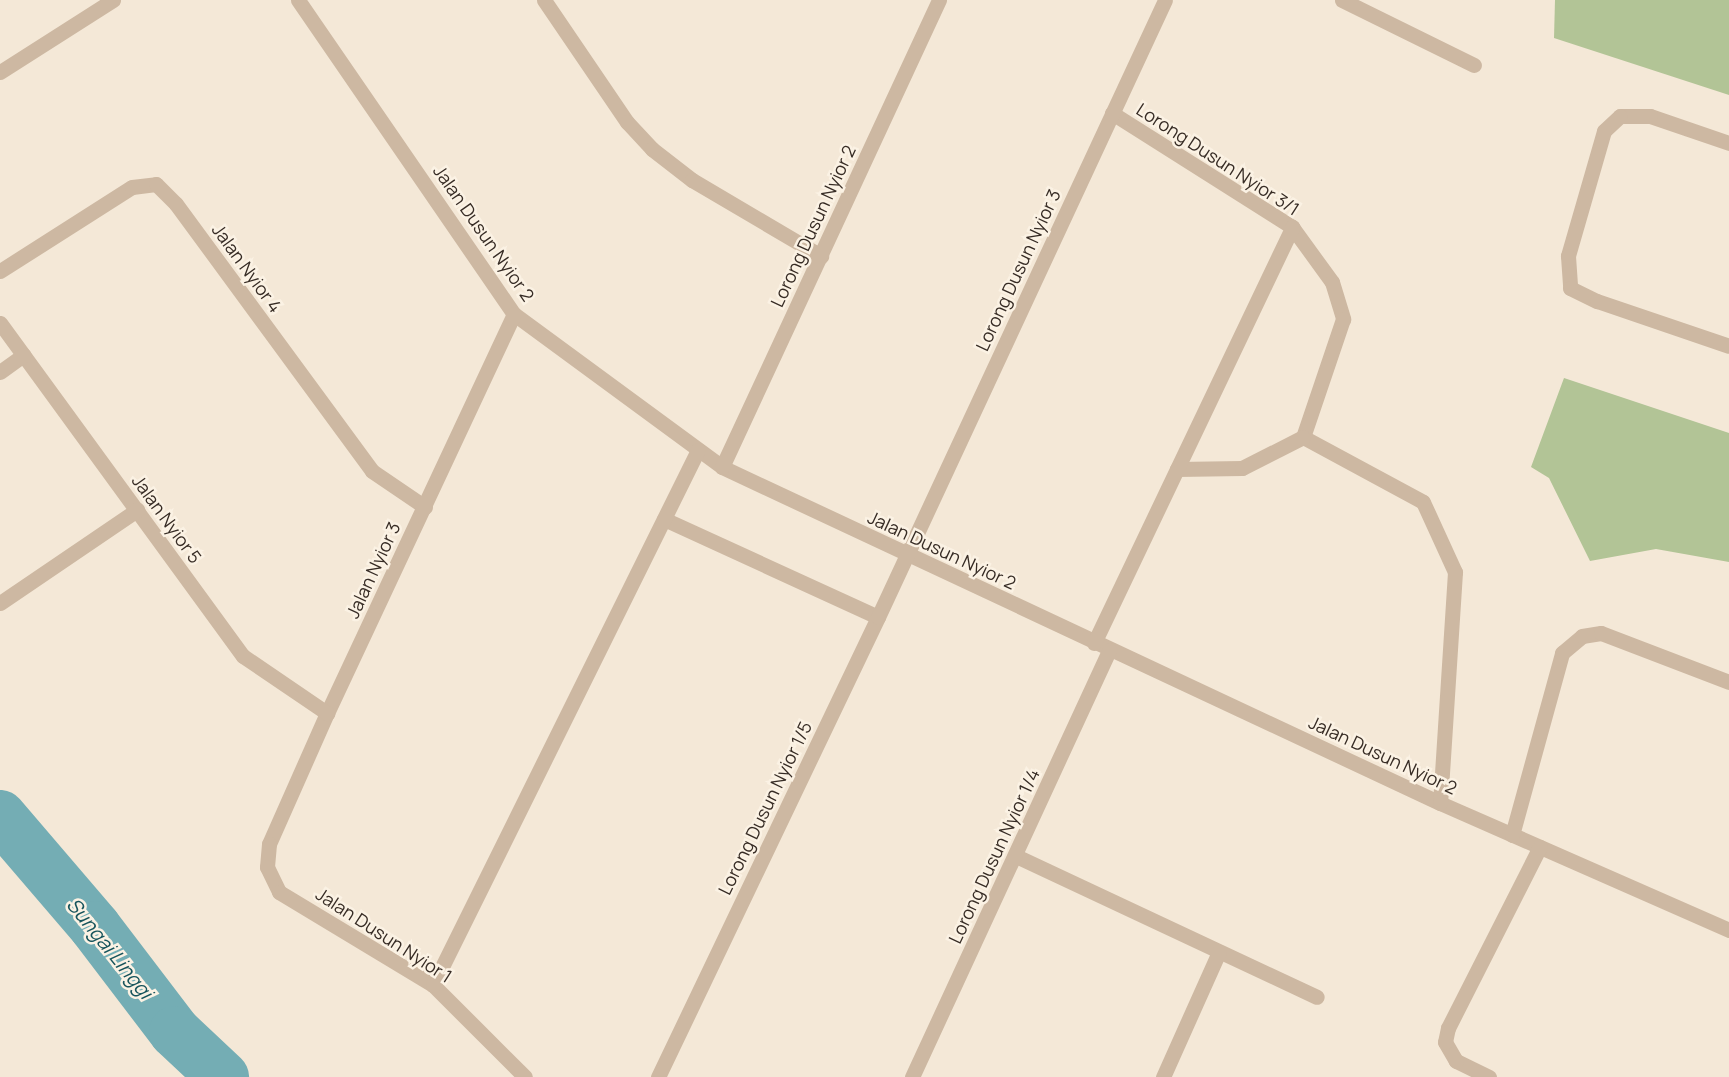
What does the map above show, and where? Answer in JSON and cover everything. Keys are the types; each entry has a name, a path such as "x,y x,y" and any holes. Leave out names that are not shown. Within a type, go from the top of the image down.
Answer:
{"street":[{"path":"0,72 112,0"},
{"name":"Jalan Dusun Nyior 2","path":"298,0 514,314 722,467 907,556 1440,804 1729,930"},
{"path":"544,0 627,122 652,149 692,180 821,256"},
{"name":"Lorong Dusun Nyior 2","path":"722,467 939,0"},
{"name":"Lorong Dusun Nyior 3","path":"907,556 1165,0"},
{"path":"1342,0 1474,65"},
{"name":"Lorong Dusun Nyior 3/1","path":"1112,113 1292,227 1332,282 1343,319 1303,437"},
{"path":"1729,144 1650,116 1620,116 1604,131 1568,256 1570,288 1597,301 1729,346"},
{"name":"Jalan Nyior 4","path":"0,271 132,187 156,184 176,204 372,471 425,507"},
{"path":"1094,643 1292,227"},
{"name":"Jalan Nyior 3","path":"269,844 327,713 514,314"},
{"name":"Jalan Nyior 5","path":"0,322 243,656 327,713"},
{"path":"0,372 23,355"},
{"path":"1177,469 1242,468 1303,437 1423,502 1455,572 1440,804"},
{"path":"433,985 698,450"},
{"path":"0,603 136,510"},
{"path":"664,519 878,617"},
{"name":"Lorong Dusun Nyior 1/5","path":"658,1077 907,556"},
{"path":"1512,835 1562,654 1582,636 1601,633 1729,682"},
{"name":"Lorong Dusun Nyior 1/4","path":"912,1077 1016,856 1109,650"},
{"name":"Jalan Dusun Nyior 1","path":"269,844 267,867 279,892 433,985 525,1077"},
{"path":"1489,1077 1456,1061 1445,1042 1448,1028 1540,847"},
{"path":"1016,856 1317,997"},
{"path":"1163,1077 1219,952"}],"green space":[{"path":"1555,0 1729,0 1729,95 1554,38"},
{"path":"1564,378 1729,433 1729,562 1656,549 1590,561 1549,478 1531,467"}],"waterway":[{"name":"Sungai Linggi","path":"0,816 95,927 175,1032 223,1077"}]}
